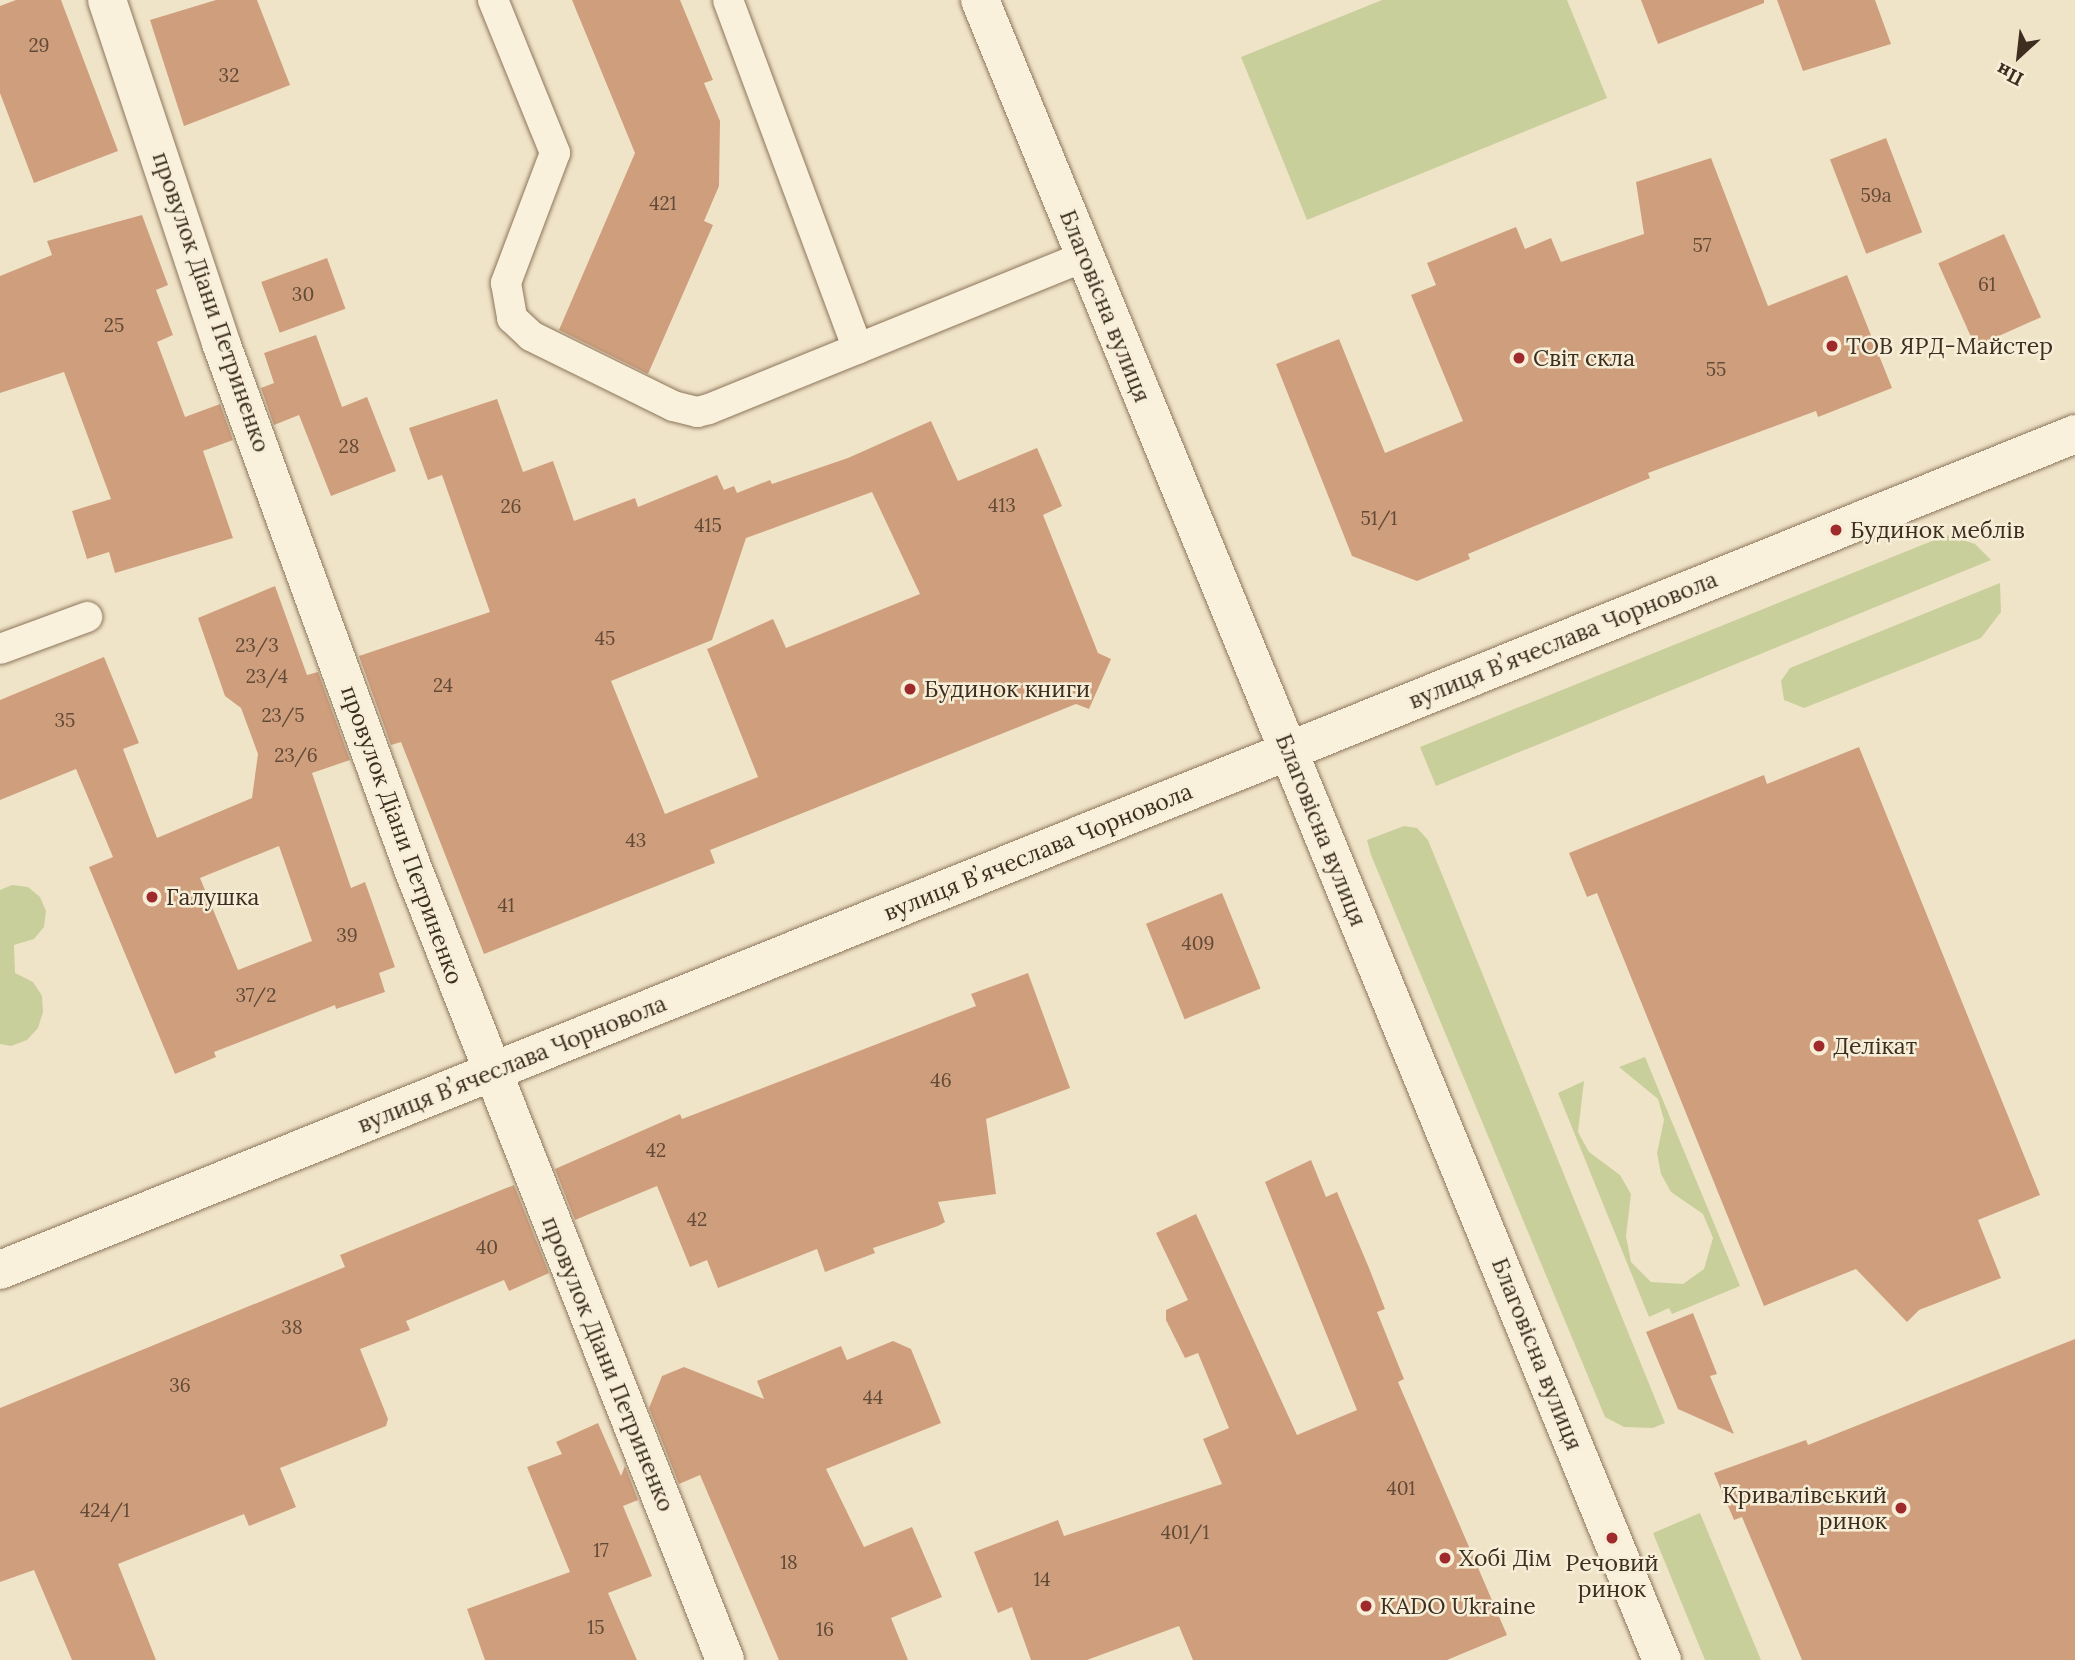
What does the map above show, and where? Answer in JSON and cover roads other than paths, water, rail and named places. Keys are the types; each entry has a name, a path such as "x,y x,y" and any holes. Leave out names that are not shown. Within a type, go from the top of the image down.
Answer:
{"main road":[{"name":"провулок Діани Петриненко","path":"107,0 221,343 490,1073 725,1660"},
{"name":"Благовісна вулиця","path":"980,0 1662,1660"},
{"name":"вулиця Вʼячеслава Чорновола","path":"0,1270 2075,434"}],"lane":[{"path":"493,0 555,153 506,283 507,306 519,329 673,406 697,412 1084,257"},
{"path":"728,0 858,349"},
{"path":"0,649 87,617"}],"place":[{"name":"ТОВ ЯРД-Майстер","path":"1832,346"},
{"name":"Світ скла","path":"1519,358"},
{"name":"Будинок меблів","path":"1836,530"},
{"name":"Будинок книги","path":"910,689"},
{"name":"Галушка","path":"152,897"},
{"name":"Делікат","path":"1819,1046"},
{"name":"Кривалівський ринок","path":"1901,1508"},
{"name":"Речовий ринок","path":"1612,1538"},
{"name":"Хобі Дім","path":"1445,1558"},
{"name":"KADO Ukraine","path":"1366,1606"}]}
